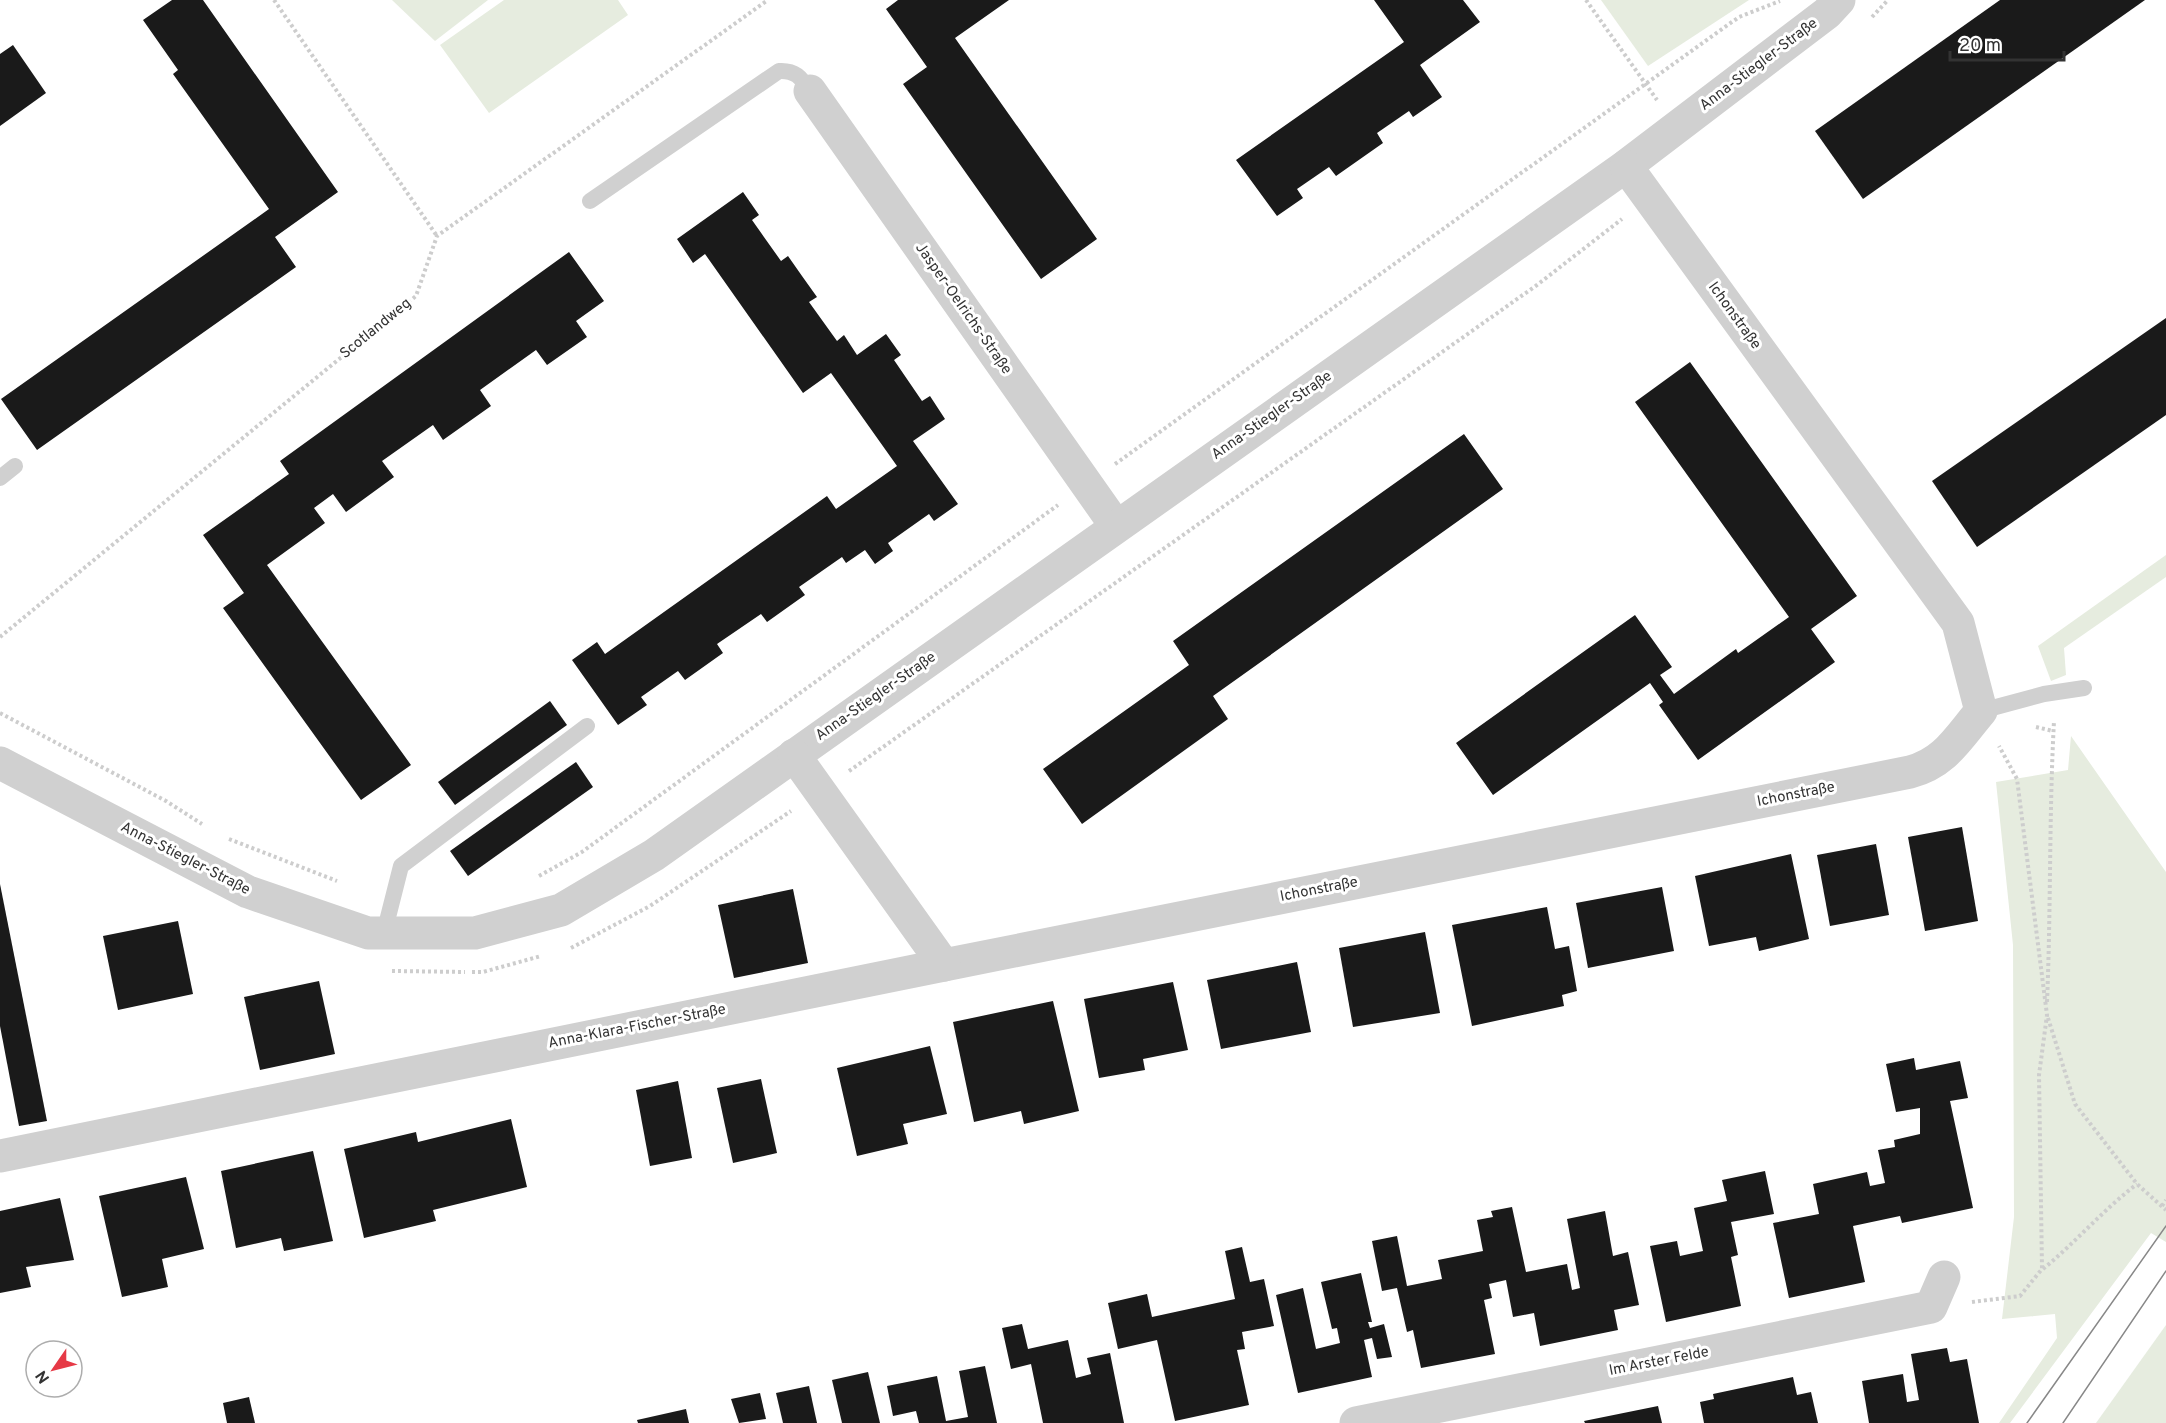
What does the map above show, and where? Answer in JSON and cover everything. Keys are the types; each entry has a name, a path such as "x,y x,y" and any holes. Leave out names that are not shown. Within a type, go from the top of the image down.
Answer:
{"street":[{"name":"Anna-Stiegler-Straße","path":"0,763 248,892 368,933 475,933 561,910 654,855 1626,166 1827,14 1839,0"},
{"name":"Jasper-Oelrichs-Straße","path":"810,91 1116,526"},
{"name":"Ichonstraße","path":"944,965 1910,772 1928,767 1942,758 1980,711 1958,623 1626,166"},
{"path":"794,755 944,965"},
{"name":"Anna-Klara-Fischer-Straße","path":"0,1156 944,965"},
{"path":"1930,1307 1944,1277"},
{"name":"Im Arster Felde","path":"1356,1423 1930,1307"}],"lane":[{"path":"590,201 779,71 790,70 800,77 810,91"},
{"path":"0,478 15,466"},
{"path":"1980,711 2055,692 2084,688"},
{"path":"384,933 401,866 587,726"}],"path":[{"path":"274,0 437,236 764,1"},
{"path":"1586,0 1677,127"},
{"name":"Scotlandweg","path":"0,637 416,296 437,236"},
{"path":"2042,1269 2039,1075 2047,1015 2051,917 2050,772 2055,692"},
{"path":"1980,711 2017,779 2047,1015 2075,1104 2137,1184 2166,1210"},
{"path":"0,713 166,801 205,826"},
{"path":"225,837 344,884"},
{"path":"1930,1307 2020,1296 2042,1269 2074,1244 2109,1205 2137,1184"},
{"path":"2162,1206 2166,1200"}],"shaded area":[{"path":"392,0 488,0 435,41"},
{"path":"504,0 618,0 628,15 489,113 440,45"},
{"path":"1601,0 1749,0 1648,66"},
{"path":"2166,555 2166,577 2064,648 2066,675 2051,681 2038,646"},
{"path":"2071,736 2166,872 2166,1242 2151,1233 2010,1423 1999,1423 2057,1338 2055,1314 2002,1319 2014,1217 2013,945 1996,782 2068,770"},
{"path":"2166,1325 2166,1423 2096,1423"}],"building":[{"path":"172,0 203,0 338,192 275,237 296,267 37,450 1,399 269,209 173,74 178,70 143,20"},
{"path":"898,0 1009,0 955,38 1097,239 1041,279 903,84 927,67 886,9"},
{"path":"1374,0 1463,0 1480,22 1420,65 1442,97 1413,117 1409,111 1377,133 1383,143 1336,176 1329,167 1297,189 1303,198 1277,216 1236,160 1404,42"},
{"path":"2000,0 2145,0 1863,199 1815,131"},
{"path":"13,45 46,93 0,126 0,54"},
{"path":"743,192 759,215 752,220 781,261 788,256 817,297 809,302 837,341 844,335 857,355 886,334 901,355 894,360 922,401 930,396 945,419 913,441 958,504 934,521 929,514 888,543 893,551 875,564 865,550 846,563 842,557 799,587 805,595 767,622 761,614 717,644 723,653 685,680 678,671 641,697 647,705 618,725 572,660 597,642 605,654 827,496 836,509 897,466 831,373 803,393 705,254 693,263 677,239"},
{"path":"569,252 604,301 576,321 587,337 547,365 536,350 480,390 491,406 443,440 433,425 382,461 394,477 346,512 333,494 314,508 325,523 267,565 411,765 361,800 223,608 244,593 203,535 289,474 280,461"},
{"path":"2166,318 2166,415 1977,547 1932,481"},
{"path":"1690,362 1857,596 1811,629 1835,662 1698,760 1659,705 1663,702 1650,683 1493,795 1456,743 1635,615 1672,667 1660,675 1674,694 1736,649 1738,653 1789,617 1635,402"},
{"path":"1464,434 1503,489 1213,696 1228,719 1082,824 1043,769 1189,665 1173,641"},
{"path":"550,701 567,725 455,805 438,782"},
{"path":"576,762 593,787 468,876 450,851"},
{"path":"1962,827 1978,921 1925,931 1908,837"},
{"path":"1876,844 1889,915 1830,926 1817,855"},
{"path":"1791,854 1809,939 1759,951 1756,937 1709,946 1695,876"},
{"path":"0,884 47,1121 19,1126 0,1026"},
{"path":"1662,887 1674,951 1588,968 1576,903"},
{"path":"793,889 808,963 734,978 718,905"},
{"path":"1547,907 1555,949 1569,946 1577,991 1562,995 1564,1006 1472,1026 1452,925"},
{"path":"178,921 193,994 118,1010 103,936"},
{"path":"1425,932 1440,1013 1353,1027 1339,948"},
{"path":"1297,962 1311,1032 1221,1049 1207,980"},
{"path":"319,981 335,1054 260,1070 244,997"},
{"path":"1173,982 1188,1050 1143,1059 1145,1070 1099,1078 1084,999"},
{"path":"1053,1001 1079,1111 1024,1124 1021,1111 974,1122 953,1022"},
{"path":"930,1046 947,1114 903,1124 908,1144 857,1156 837,1068"},
{"path":"1914,1058 1916,1070 1960,1061 1968,1098 1950,1101 1973,1208 1902,1223 1900,1216 1853,1226 1865,1282 1789,1298 1773,1223 1819,1214 1813,1184 1867,1172 1870,1186 1885,1183 1878,1150 1895,1147 1894,1140 1920,1134 1920,1108 1896,1112 1886,1064"},
{"path":"761,1079 777,1153 733,1163 717,1088"},
{"path":"678,1081 692,1158 650,1166 636,1090"},
{"path":"511,1119 527,1187 433,1210 436,1221 364,1238 344,1149 416,1132 418,1142"},
{"path":"313,1151 333,1241 284,1251 281,1238 236,1248 221,1171"},
{"path":"1765,1171 1774,1214 1731,1222 1738,1255 1731,1257 1741,1306 1666,1322 1650,1246 1677,1241 1680,1256 1703,1251 1694,1208 1727,1201 1722,1180"},
{"path":"186,1177 204,1249 162,1259 168,1287 122,1297 99,1196"},
{"path":"60,1198 74,1260 26,1267 31,1287 0,1293 0,1211"},
{"path":"1512,1207 1526,1272 1567,1264 1572,1290 1580,1288 1567,1219 1605,1211 1613,1256 1628,1252 1639,1305 1614,1310 1618,1330 1540,1346 1534,1313 1513,1317 1506,1280 1489,1284 1492,1298 1484,1300 1495,1354 1421,1368 1413,1330 1407,1332 1397,1288 1382,1291 1372,1241 1397,1236 1407,1286 1442,1279 1438,1260 1483,1251 1477,1220 1493,1217 1491,1211"},
{"path":"1242,1247 1250,1282 1264,1279 1274,1326 1242,1332 1245,1349 1237,1350 1249,1405 1175,1421 1157,1340 1118,1349 1108,1303 1147,1294 1152,1317 1235,1299 1225,1251"},
{"path":"1361,1273 1372,1322 1368,1322 1370,1328 1384,1324 1392,1357 1377,1359 1372,1338 1364,1340 1372,1377 1298,1393 1276,1295 1303,1288 1316,1349 1340,1343 1337,1328 1332,1329 1321,1282"},
{"path":"1022,1324 1028,1349 1068,1340 1076,1378 1091,1374 1087,1358 1110,1353 1124,1423 1043,1423 1031,1364 1011,1369 1002,1328"},
{"path":"1947,1348 1950,1362 1967,1359 1979,1423 1869,1423 1862,1381 1903,1374 1907,1402 1919,1400 1911,1354"},
{"path":"985,1366 997,1423 919,1423 916,1411 893,1416 887,1386 937,1376 946,1421 968,1417 959,1371"},
{"path":"868,1372 880,1423 842,1423 832,1380"},
{"path":"1793,1377 1797,1395 1811,1392 1818,1423 1704,1423 1700,1402 1714,1399 1713,1394"},
{"path":"809,1386 817,1423 783,1423 776,1393"},
{"path":"760,1393 766,1419 739,1423 731,1399"},
{"path":"249,1397 255,1423 227,1423 223,1403"},
{"path":"1658,1406 1662,1423 1585,1423 1584,1421"},
{"path":"686,1409 689,1423 638,1423 637,1420"}],"tram line":[{"path":"2027,1423 2166,1226"},
{"path":"2063,1423 2166,1271"}]}
